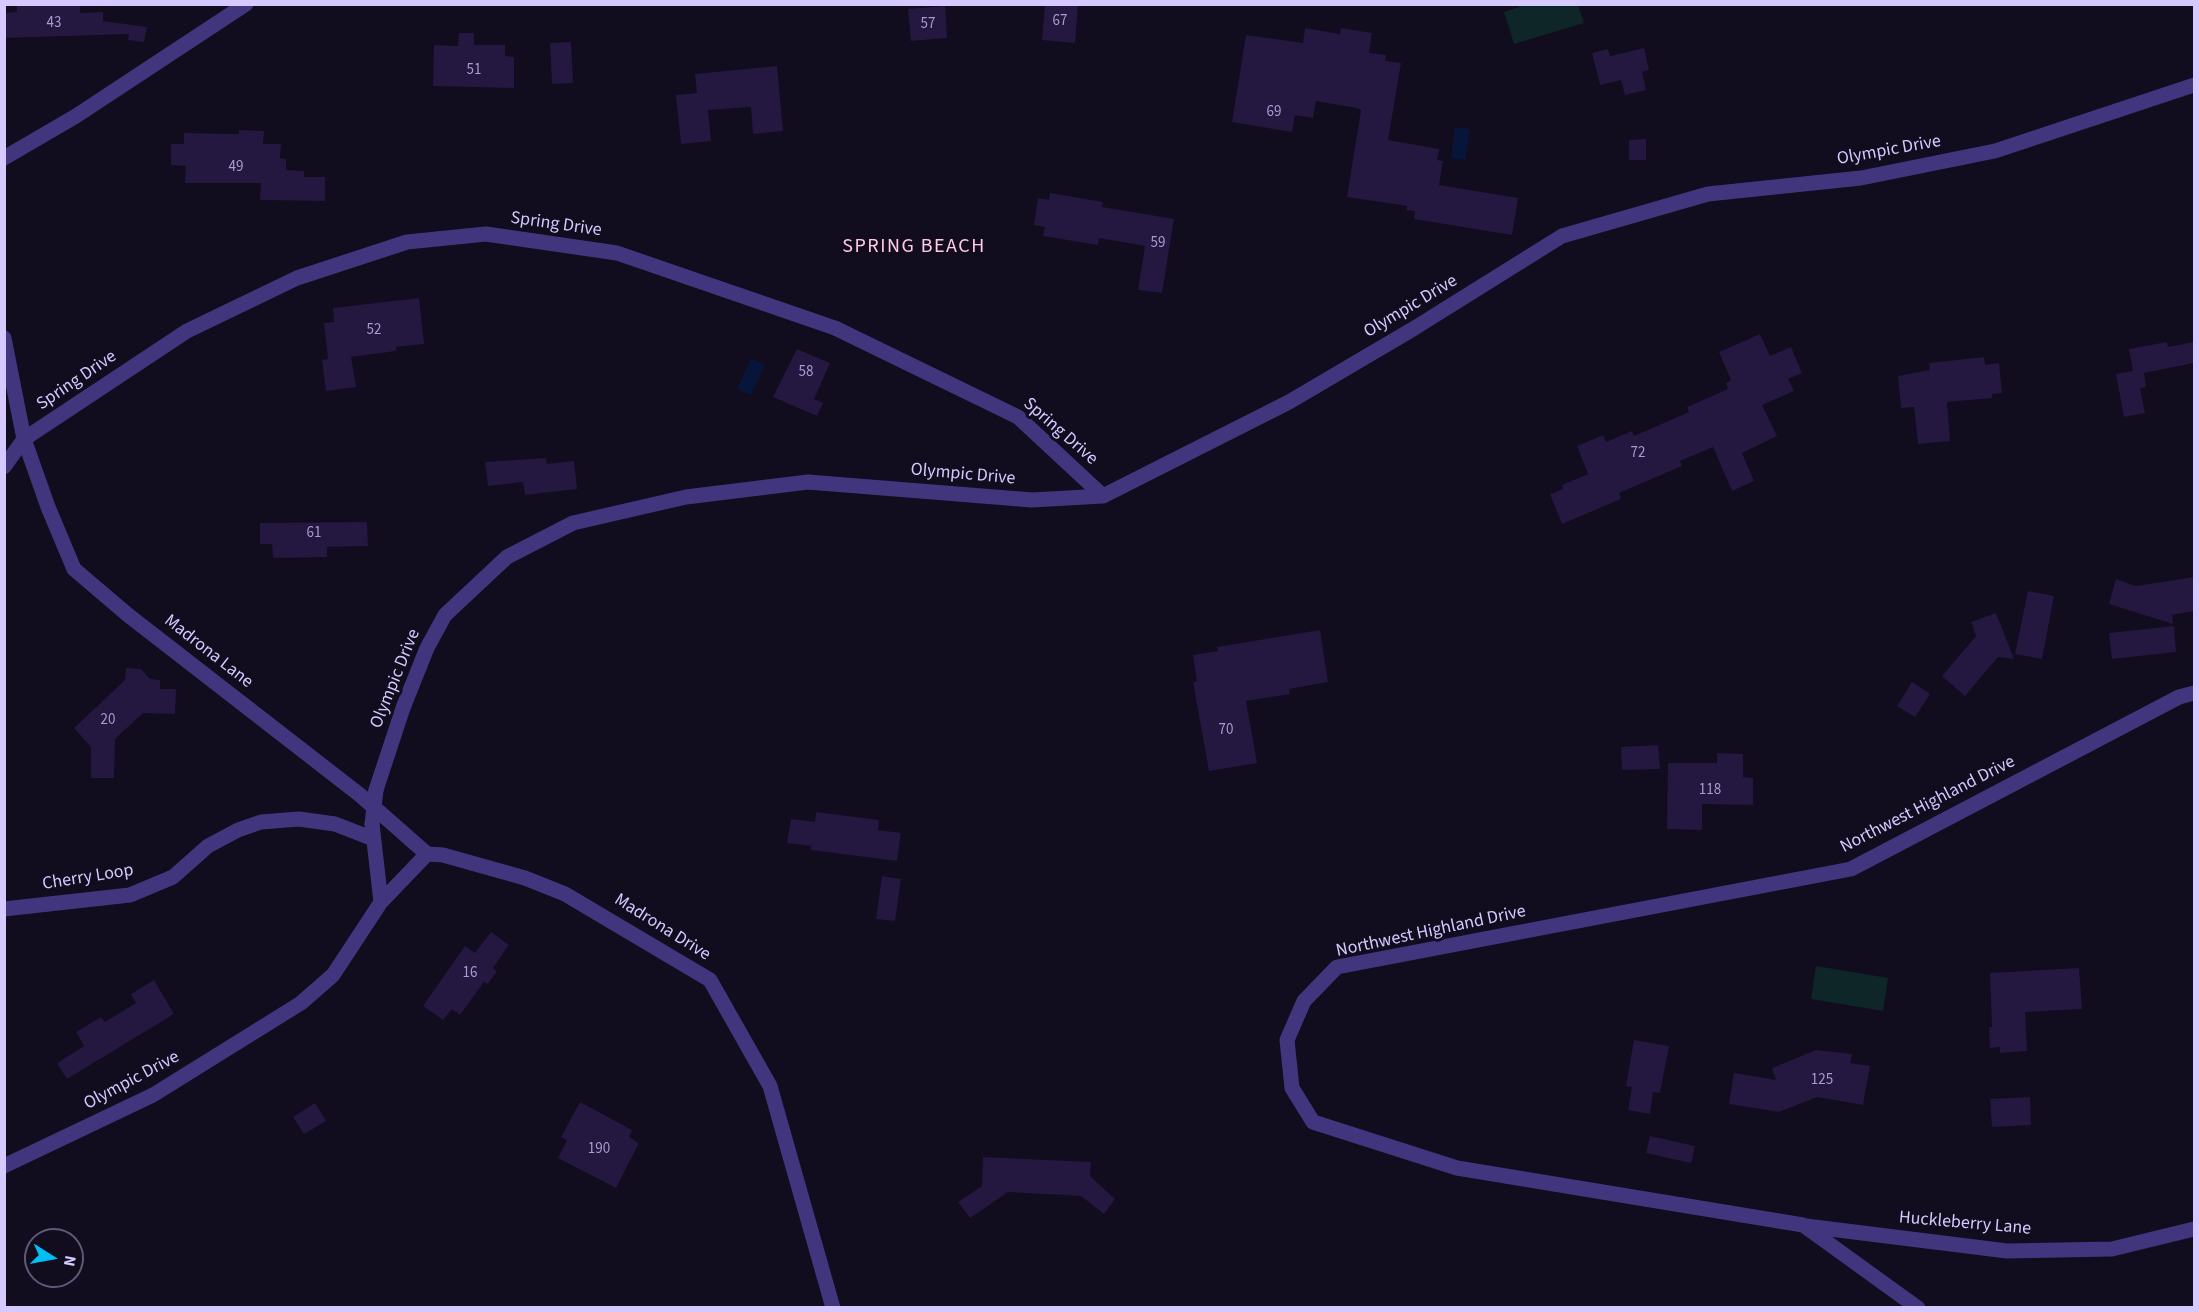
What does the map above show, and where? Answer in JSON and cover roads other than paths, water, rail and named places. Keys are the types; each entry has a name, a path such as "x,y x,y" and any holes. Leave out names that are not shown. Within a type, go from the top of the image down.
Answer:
{"street":[{"path":"4,158 76,116 246,4"},
{"name":"Olympic Drive","path":"4,1166 153,1095 301,1003 333,975 381,902 371,831 376,790 426,648 445,615 507,557 573,522 686,497 808,482 1032,500 1102,496 1289,402 1413,330 1562,236 1708,194 1861,178 1995,151 2194,85"},
{"name":"Spring Drive","path":"4,467 24,439 187,331 297,278 407,242 486,234 617,253 835,328 1018,417 1102,496"},
{"path":"4,338 24,439"},
{"name":"Madrona Lane","path":"24,439 48,507 74,569 128,615 360,795 427,854"},
{"name":"Northwest Highland Drive","path":"1918,1308 1803,1225 1457,1168 1313,1122 1292,1088 1287,1040 1304,1001 1337,967 1851,869 2179,697 2194,693"},
{"name":"Cherry Loop","path":"4,909 130,895 173,877 208,846 238,830 261,822 298,819 371,831"},
{"path":"381,902 427,854"},
{"name":"Madrona Drive","path":"427,854 443,855 525,878 566,894 710,980 770,1086 833,1308"},
{"name":"Huckleberry Lane","path":"1803,1225 2007,1251 2112,1249 2194,1229"}],"water":[{"path":"1455,127 1470,129 1465,160 1451,158"},
{"path":"751,358 765,365 751,395 737,389"}],"district":[{"name":"SPRING BEACH","path":"914,248"}]}
